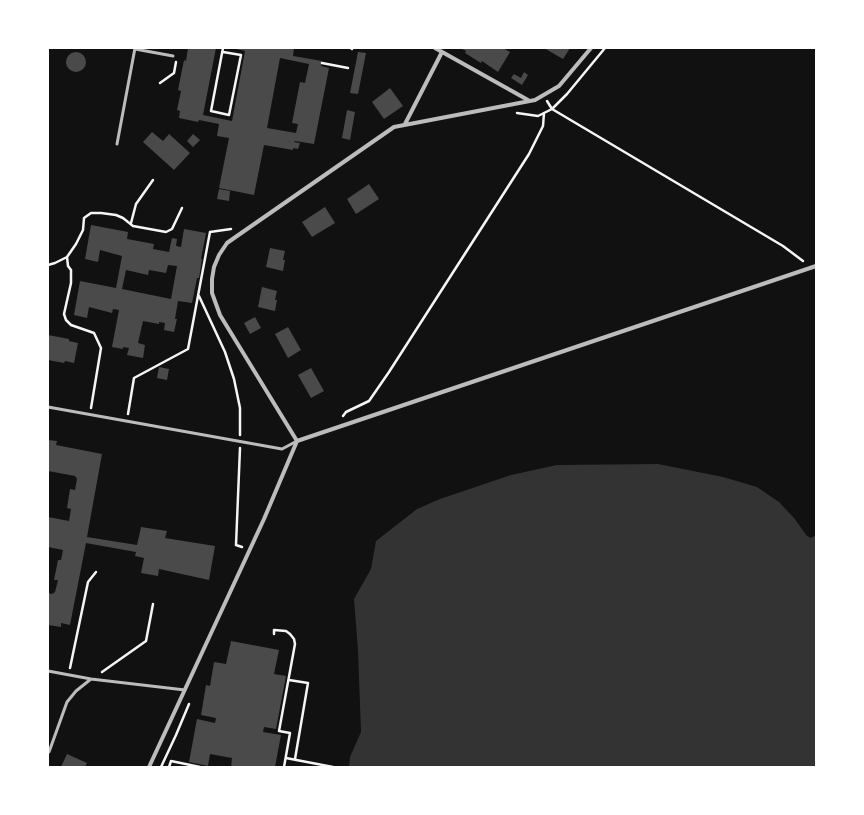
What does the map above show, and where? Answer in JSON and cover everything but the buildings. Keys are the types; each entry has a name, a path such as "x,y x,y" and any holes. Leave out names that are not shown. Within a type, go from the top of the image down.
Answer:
{"street":[{"path":"435,48 528,100"},
{"path":"297,441 220,316 212,293 214,267 219,255 228,243 237,236 394,127 528,100 535,100 559,86 591,48"},
{"path":"405,124 442,52"},
{"path":"149,767 250,550 297,441 815,266"}],"lane":[{"path":"117,144 135,48 175,56"},
{"path":"48,407 282,449 297,441"},
{"path":"48,671 91,679 185,690"},
{"path":"49,752 67,702 76,690 91,679"}],"path":[{"path":"223,48 211,111 229,115 241,55 223,52"},
{"path":"512,114 519,113 538,116 552,109 567,94 605,48"},
{"path":"160,83 174,73 175,56"},
{"path":"322,63 348,68"},
{"path":"544,96 552,109 783,246 801,260 815,266"},
{"path":"336,428 346,412 369,401 389,372 529,154 543,126 544,113"},
{"path":"131,222 136,204 153,180"},
{"path":"48,265 67,256 80,238 83,230 84,218 88,214 101,212 116,215 131,222 133,226 166,232 172,229 182,208"},
{"path":"127,421 134,378 188,349 210,232 232,228"},
{"path":"67,256 71,274 71,283 64,314 66,320 71,325 94,333 101,348 89,415"},
{"path":"198,295 225,352 234,378 240,408 236,545 250,550"},
{"path":"69,675 88,582 96,572"},
{"path":"91,679 146,641 153,604"},
{"path":"274,634 274,630 286,631 294,639 289,680 279,731 290,733 284,767"},
{"path":"289,680 308,683 295,759"},
{"path":"161,767 176,735"},
{"path":"286,758 333,767"},
{"path":"168,767 171,761 200,767"}],"shaded area":[{"path":"658,464 723,477 757,487 779,502 794,518 807,536 811,538 816,535 816,767 349,767 350,757 361,732 358,650 354,599 371,569 376,541 417,509 440,499 511,475 557,465"}]}
